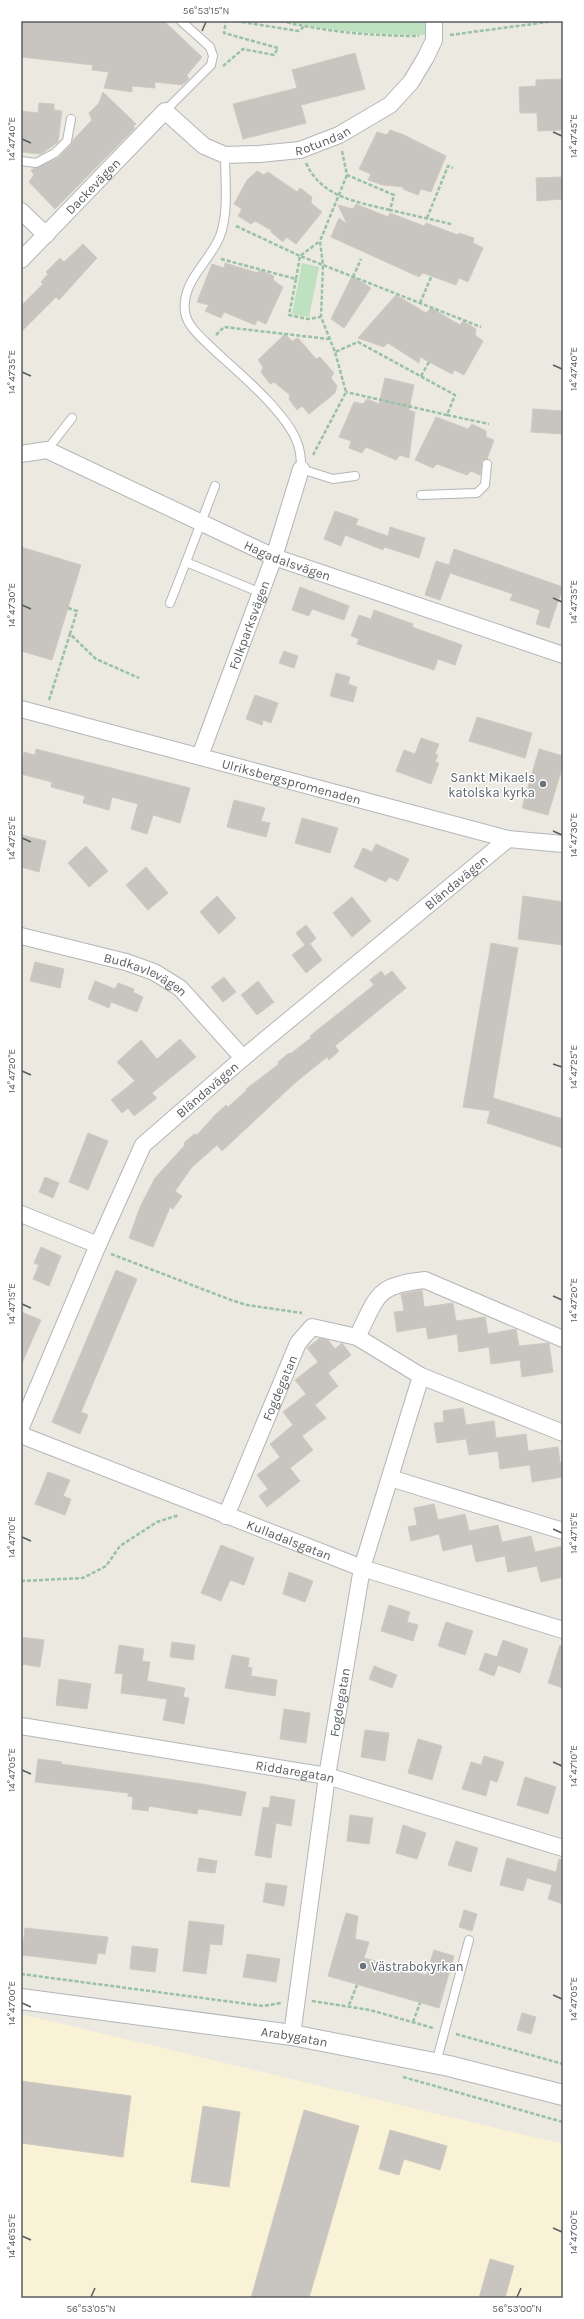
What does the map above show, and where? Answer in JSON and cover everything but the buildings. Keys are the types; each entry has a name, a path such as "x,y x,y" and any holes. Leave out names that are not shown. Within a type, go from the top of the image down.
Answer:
{"street":[{"name":"Rotundan","path":"165,111 204,146 225,155 265,154 300,150 339,134 390,105 402,93 419,70 435,36 434,21"},
{"name":"Dackevägen","path":"21,260 165,111"},
{"path":"21,211 46,235"},
{"path":"21,454 47,450"},
{"name":"Hagadalsvägen","path":"47,450 200,524 274,557 563,655"},
{"name":"Folkparksvägen","path":"200,756 274,557 301,469"},
{"name":"Ulriksbergspromenaden","path":"21,709 508,839 563,844"},
{"name":"Bländavägen","path":"21,1427 97,1246 143,1145 243,1058 508,839"},
{"name":"Budkavlevägen","path":"21,936 126,962 154,972 180,988 243,1058"},
{"path":"21,1214 97,1246"},
{"path":"357,1338 379,1294 401,1283 425,1280 563,1339"},
{"name":"Fogdegatan","path":"226,1516 298,1343 312,1327 319,1328"},
{"path":"319,1328 357,1338 421,1376 563,1433"},
{"name":"Fogdegatan","path":"292,2036 327,1776 362,1568 421,1376"},
{"name":"Kulladalsgatan","path":"21,1435 202,1507 362,1568 563,1630"},
{"path":"390,1478 563,1531"},
{"name":"Riddaregatan","path":"21,1726 327,1776 563,1848"},
{"name":"Arabygatan","path":"21,1999 292,2036 436,2063 563,2095"}],"lane":[{"path":"165,111 211,65 213,56 210,47 181,21"},
{"path":"21,161 36,163 55,153 67,141 72,119"},
{"path":"225,155 224,221 219,237 208,256 194,275 188,287 185,312 189,323 207,344 254,388 285,423 297,441 300,453 301,469 333,480 355,476"},
{"path":"47,450 72,418"},
{"path":"421,495 477,493 485,485 487,464"},
{"path":"170,603 215,486"},
{"path":"186,562 261,593"},
{"path":"436,2063 469,1940"}],"path":[{"path":"220,68 243,49 274,55 278,48 224,33 226,21"},
{"path":"236,21 298,31 304,26"},
{"path":"301,469 314,454 346,392 335,352 320,317 323,264 320,241 347,175 339,134"},
{"path":"300,150 317,180 338,196 451,224"},
{"path":"427,218 448,166 453,168"},
{"path":"347,175 394,195 390,210"},
{"path":"234,225 300,256 482,327"},
{"path":"320,241 300,256 289,315 308,319 320,317"},
{"path":"208,256 296,279"},
{"path":"353,277 361,259"},
{"path":"420,303 432,275"},
{"path":"224,327 329,339"},
{"path":"335,352 358,342 455,395 447,415"},
{"path":"421,376 429,362"},
{"path":"346,392 489,424"},
{"path":"44,716 77,610 68,608"},
{"path":"70,634 96,659 139,678"},
{"path":"97,1246 231,1300 247,1305 316,1316 319,1318 319,1328"},
{"path":"21,1580 83,1578 106,1566 120,1546 157,1522 202,1507"},
{"path":"349,2005 357,1985"},
{"path":"413,2022 420,2003"},
{"path":"396,2075 563,2122"}],"shaded area":[{"path":"21,2014 563,2144 563,2298 21,2298"}],"green space":[{"path":"285,21 433,21 433,35 359,32 322,28"},
{"path":"302,263 319,267 309,317 292,314"}],"place":[{"name":"Sankt Mikaels katolska kyrka","path":"543,784"},
{"name":"Västrabokyrkan","path":"363,1966"}]}
